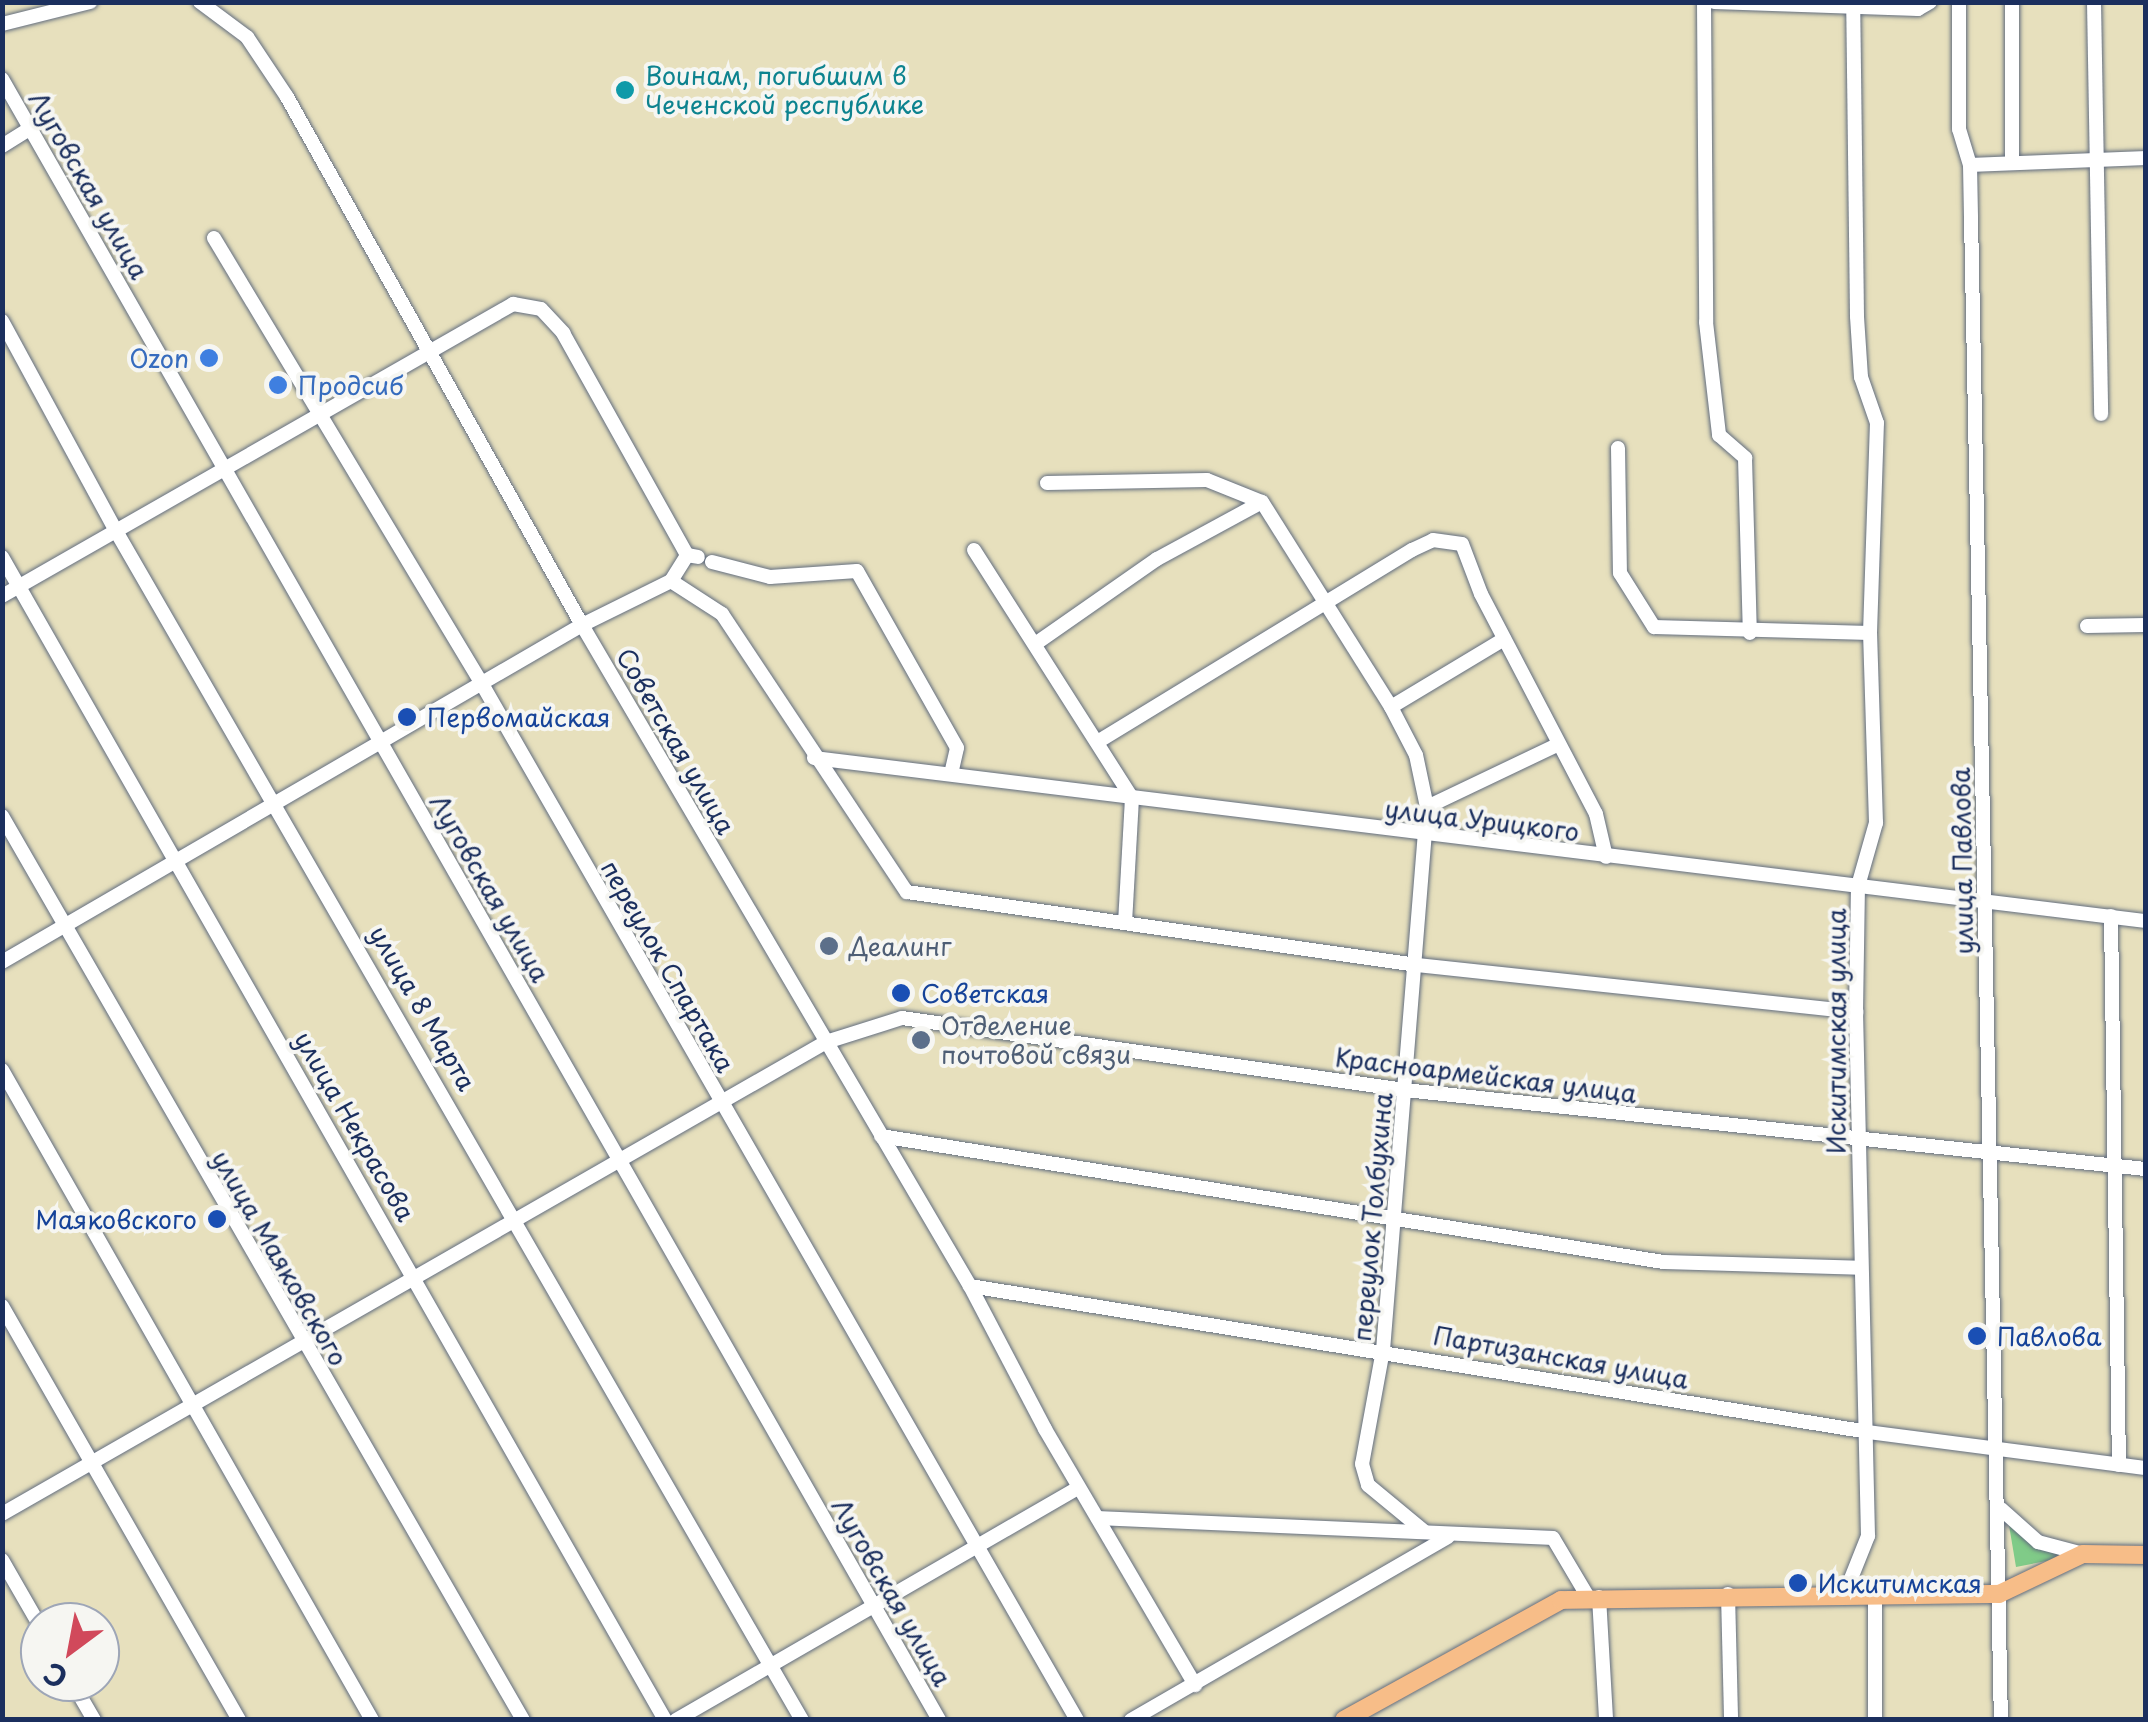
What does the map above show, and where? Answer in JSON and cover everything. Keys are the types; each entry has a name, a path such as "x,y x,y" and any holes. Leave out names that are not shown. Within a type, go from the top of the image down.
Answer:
{"main road":[{"path":"1344,1720 1520,1619 1561,1600 1728,1594 1999,1594 2083,1554 2146,1554"}],"street":[{"path":"2,24 32,9 90,2"},
{"name":"Советская улица","path":"200,2 234,23 259,52 431,350 582,625 970,1286 1078,1488 1195,1685"},
{"path":"1704,2 1706,322 1719,435 1745,458 1750,633"},
{"path":"1714,2 1853,3 1918,9 1930,2"},
{"name":"улица Павлова","path":"1959,2 1959,130 1970,165 2001,1509 2002,1720"},
{"path":"2012,2 2012,161"},
{"path":"2094,2 2100,158 2095,325 2101,414"},
{"name":"Искитимская улица","path":"1844,1596 1868,1536 1856,1012 1858,886 1876,823 1870,634 1871,465 1877,423 1861,378 1857,316 1853,3"},
{"name":"Луговская улица","path":"2,79 939,1720"},
{"path":"2,146 30,128"},
{"path":"1970,165 2146,158"},
{"name":"переулок Спартака","path":"214,238 320,410 384,529 482,684 1077,1720"},
{"path":"2,596 320,410 513,304 541,309 563,333 699,558 770,576 858,571 957,748 950,773"},
{"name":"улица 8 Марта","path":"2,321 116,531 278,802 802,1720"},
{"path":"1618,448 1620,573 1654,627 1870,634"},
{"path":"1047,483 1207,480 1262,502"},
{"path":"1038,642 1157,559 1262,502"},
{"name":"переулок Толбухина","path":"1262,502 1391,707 1416,755 1427,808 1383,1350 1362,1464 1368,1485 1425,1532"},
{"path":"1099,741 1433,540 1462,544 1504,639 1596,814 1606,857"},
{"path":"974,550 1038,642 1132,798 1125,923"},
{"name":"улица Некрасова","path":"2,557 418,1278 665,1720"},
{"path":"2,962 582,625 671,581 699,558"},
{"path":"671,581 722,614 814,758 907,892 1417,965 1856,1012"},
{"path":"2087,626 2146,625"},
{"path":"1391,707 1504,639"},
{"path":"1427,808 1557,745"},
{"name":"улица Урицкого","path":"814,758 1426,837 2146,920"},
{"name":"улица Маяковского","path":"2,816 523,1720"},
{"path":"2111,916 2119,1465"},
{"name":"Красноармейская улица","path":"2,1514 826,1042 902,1018 1405,1090 1990,1157 2146,1169"},
{"path":"2,1070 372,1720"},
{"path":"881,1136 1663,1262 1861,1268"},
{"name":"Партизанская улица","path":"970,1286 1383,1350 1868,1432 2146,1468"},
{"path":"2,1306 239,1720"},
{"path":"676,1720 1078,1488"},
{"path":"2001,1509 2038,1542 2083,1554"},
{"path":"1098,1518 1425,1532 1448,1537 1553,1538 1594,1597 1606,1715 1591,1720"},
{"path":"1132,1720 1448,1537"},
{"path":"2,1560 26,1602"},
{"path":"1728,1594 1731,1720"},
{"path":"1875,1595 1875,1720"}],"green space":[{"path":"2009,1525 2043,1550 2067,1557 2016,1567"}],"place":[{"name":"Воинам, погибшим в Чеченской республике","path":"625,90"},
{"name":"Ozon","path":"209,358"},
{"name":"Продсиб","path":"278,385"},
{"name":"Первомайская","path":"407,717"},
{"name":"Деалинг","path":"829,946"},
{"name":"Советская","path":"901,993"},
{"name":"Отделение почтовой связи","path":"921,1040"},
{"name":"Маяковского","path":"217,1219"},
{"name":"Павлова","path":"1977,1336"},
{"name":"Искитимская","path":"1798,1583"}]}
